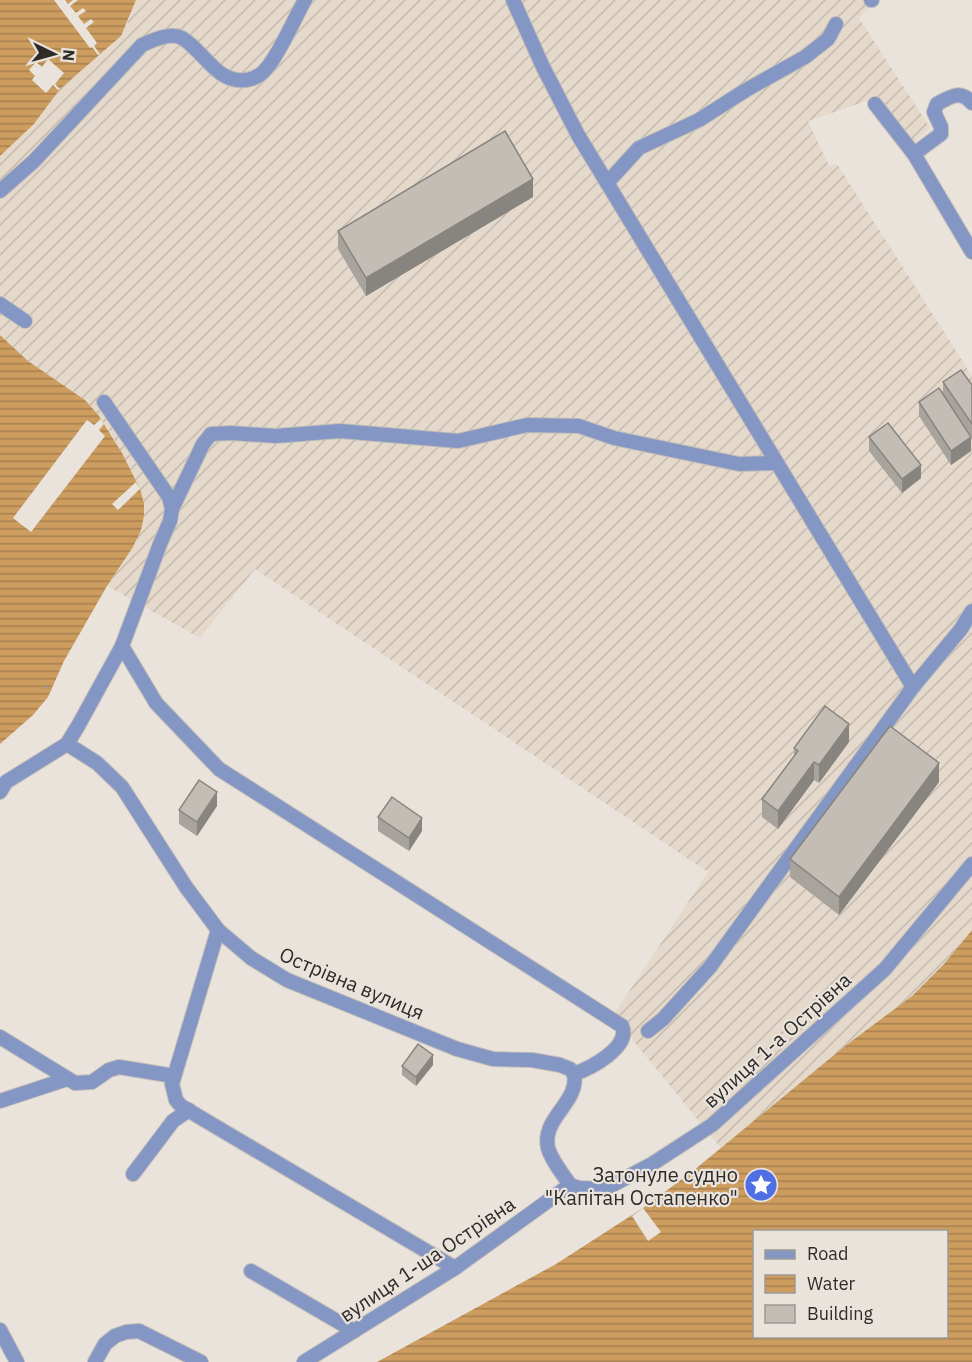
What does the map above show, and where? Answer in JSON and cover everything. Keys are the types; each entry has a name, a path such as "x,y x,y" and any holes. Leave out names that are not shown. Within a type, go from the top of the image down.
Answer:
{"street":[{"path":"0,190 34,161 142,45 161,38 181,37 223,75 231,79 250,80 266,69 305,0"},
{"path":"512,1 578,135 913,687"},
{"path":"607,183 639,148 699,120 805,57 828,39 836,24"},
{"path":"914,154 940,134 941,127 934,112 937,104 955,94 965,96 972,103"},
{"path":"875,104 914,154 972,252"},
{"path":"0,304 25,321"},
{"path":"0,792 6,783 67,744 122,646 160,544 171,521 172,509 169,497 104,402"},
{"path":"172,509 203,444 211,434 276,436 340,431 458,441 527,425 579,426 614,438 739,464 777,464"},
{"path":"648,1031 663,1019 710,967 913,687 961,629 972,610"},
{"path":"122,646 156,703 219,769 622,1026 624,1035 621,1043 592,1067 574,1074 574,1089 550,1125 548,1148 570,1185"},
{"name":"Острівна вулиця","path":"67,744 97,763 122,787 186,887 218,930 251,958 287,980 457,1049 493,1059 532,1060 560,1065 570,1069 574,1074"},
{"name":"вулиця 1-а Острівна","path":"570,1185 579,1188 604,1189 652,1164 712,1125 885,969 972,864"},
{"path":"218,930 172,1084 176,1100 189,1110 455,1268"},
{"path":"0,1037 75,1083 92,1082 109,1070 119,1067 174,1076"},
{"path":"0,1101 67,1079"},
{"path":"133,1174 173,1121 189,1110"},
{"name":"вулиця 1-ша Острівна","path":"304,1362 455,1268 570,1185"},
{"path":"251,1271 354,1331"},
{"path":"0,1330 17,1362"},
{"path":"95,1362 105,1344 115,1336 139,1331 201,1362"}],"path":[{"path":"45,686 51,691"}],"shaded area":[{"path":"136,0 877,0 859,18 930,128 909,146 875,98 808,121 829,166 837,164 972,376 972,930 944,964 912,996 845,1046 721,1148 613,1016 708,872 255,569 200,638 107,586 133,547 144,516 144,503 140,489 112,435 99,416 85,400 28,361 0,335 0,156 34,124 60,89 87,64 109,48 126,27"}],"water":[{"path":"0,0 136,0 121,36 60,89 34,124 0,156"},
{"path":"0,335 28,361 85,400 99,416 122,453 140,489 144,503 144,516 141,530 133,547 107,586 64,661 48,697 33,715 0,744"},
{"path":"972,930 972,1362 377,1362 556,1264 643,1208 693,1171 845,1046 912,996 944,964"}],"pier":[{"path":"54,0 65,0 68,4 73,0 78,0 70,6 76,13 83,8 86,11 78,16 84,24 91,19 94,22 86,28 97,43 94,46 100,54 98,55 92,47 90,48"},
{"path":"48,59 64,73 55,84 60,89 58,90 53,85 46,93 32,80 35,76 29,70 36,62 42,67"},
{"path":"101,419 104,424 99,430 105,436 31,532 13,518 87,420 94,425"},
{"path":"136,482 140,489 118,510 112,504"},
{"path":"643,1208 661,1232 648,1241 632,1216"}],"building":[{"path":"505,131 533,179 366,278 338,231"},
{"path":"961,370 972,385 972,424 943,382"},
{"path":"939,388 971,437 951,451 919,402"},
{"path":"888,423 921,465 902,479 869,437"},
{"path":"825,706 849,724 819,765 814,762 778,811 762,799 798,751 794,748"},
{"path":"890,726 939,763 839,897 790,859"},
{"path":"199,780 217,792 197,822 179,810"},
{"path":"392,797 422,818 409,838 378,817"},
{"path":"418,1044 433,1055 416,1077 402,1066"}],"place":[{"name":"Затонуле судно \"Капітан Остапенко\"","path":"761,1185"}]}
